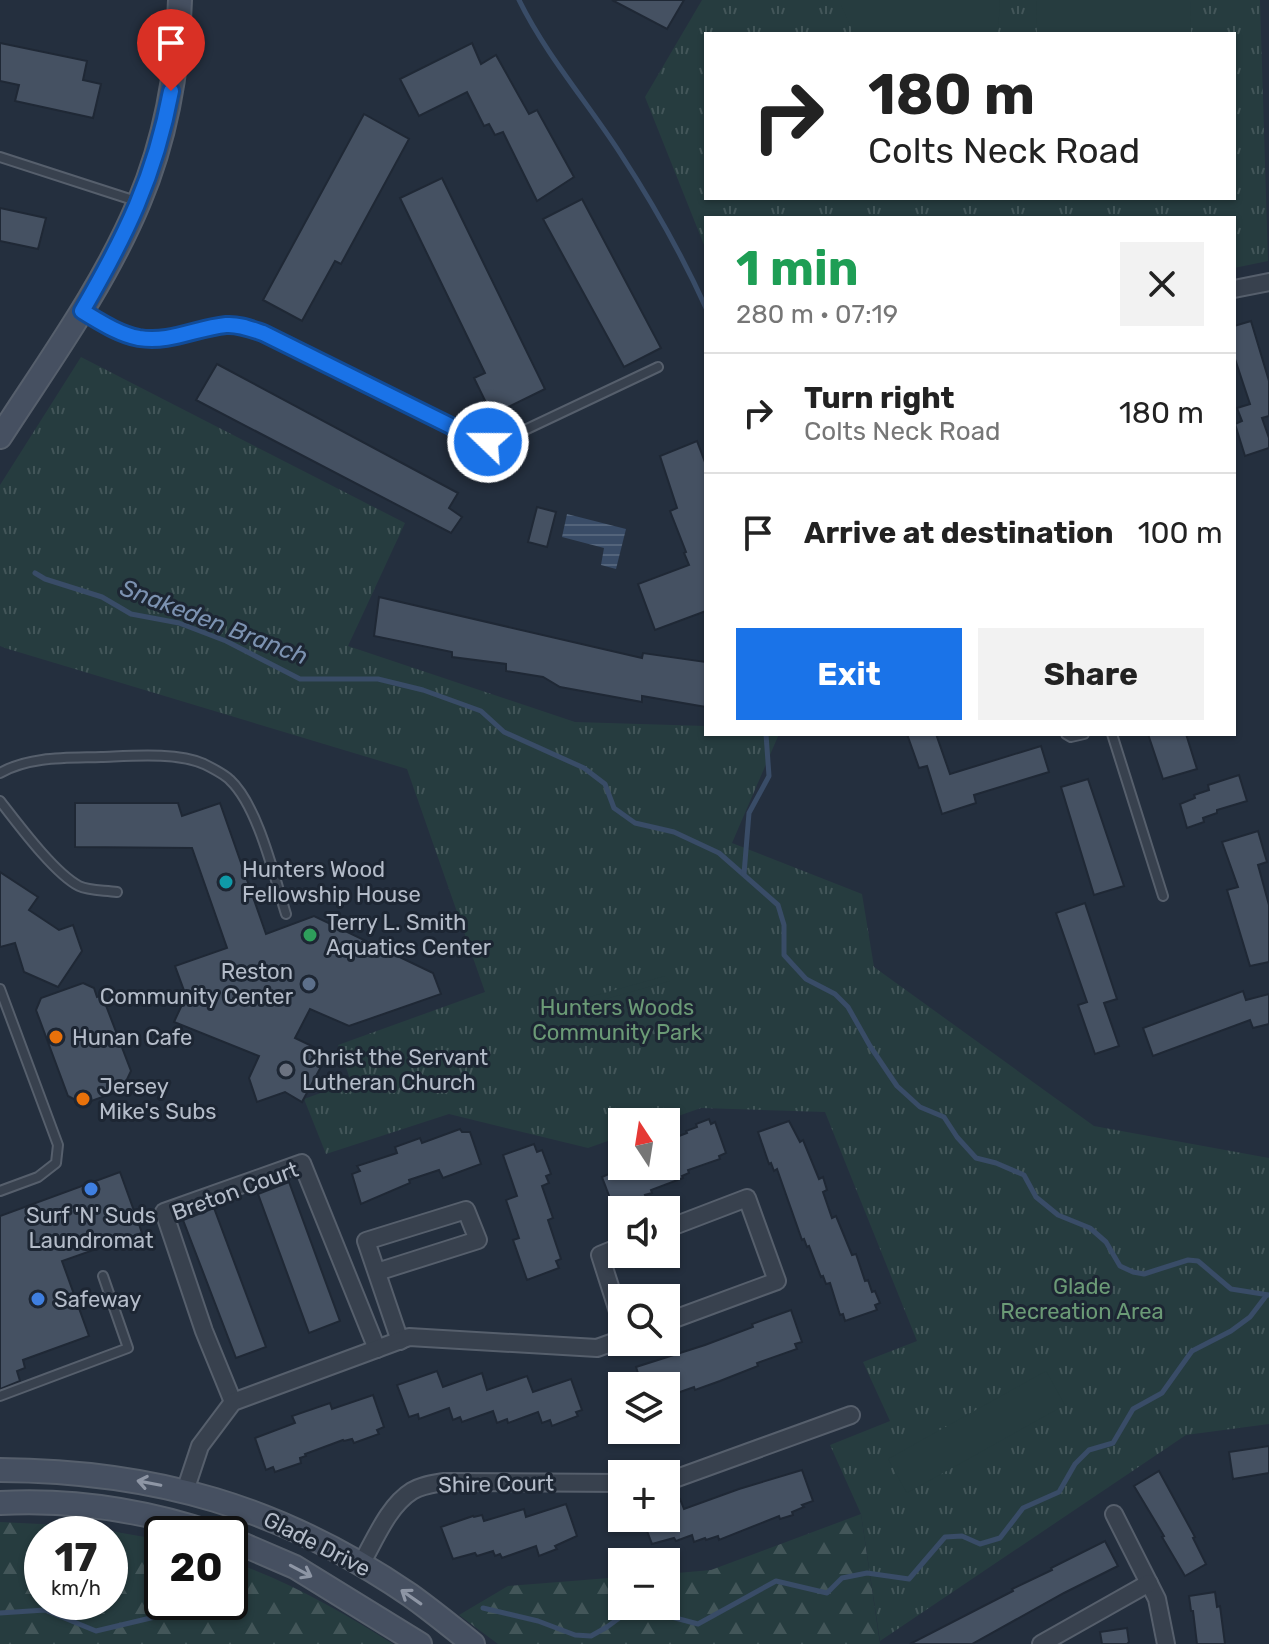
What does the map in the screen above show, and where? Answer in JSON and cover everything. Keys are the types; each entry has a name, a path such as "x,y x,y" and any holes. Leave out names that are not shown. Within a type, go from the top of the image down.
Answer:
{"street":[{"path":"0,437 82,311 110,263 139,202 166,115 175,70 180,0"},
{"path":"1236,289 1269,282"},
{"name":"Breton Court","path":"233,1402 204,1331 164,1212 302,1163 377,1349"},
{"path":"680,1224 747,1198 777,1281 680,1317"},
{"path":"377,1272 478,1240 466,1210 366,1241 400,1341"},
{"path":"608,1252 600,1255 609,1284"},
{"path":"181,1507 200,1446 233,1402 409,1337 597,1348 608,1344"},
{"path":"680,1477 851,1415"},
{"name":"Glade Drive","path":"0,1470 66,1472 150,1482 192,1516"},
{"name":"Shire Court","path":"361,1564 393,1510 421,1486 443,1482 608,1483"},
{"name":"Glade Drive","path":"0,1503 87,1506 146,1515 181,1507 227,1503 318,1540 361,1564 411,1596 473,1644"},
{"path":"1114,1514 1157,1599 1166,1644"},
{"name":"Glade Drive","path":"248,1547 295,1567 420,1644"},
{"path":"1041,1644 1149,1583"}],"lane":[{"path":"0,157 139,202"},
{"path":"82,311 109,327 138,338 172,337 226,325 248,328 488,442 522,432 658,367"},
{"path":"1113,736 1163,896"},
{"path":"0,773 13,766 57,758 164,756 202,763 229,779 248,802 286,914"},
{"path":"0,801 30,839 80,887 117,892"},
{"path":"0,989 58,1145 56,1163 38,1177 0,1191"},
{"path":"0,1396 128,1348 103,1276"}],"green space":[{"path":"702,0 1260,0 1268,261 1236,268 1236,216 704,216 704,245 645,97"},
{"path":"841,0 1000,0 998,32 853,32"},
{"path":"1036,0 1190,0 1191,32 1037,32"},
{"name":"Glade Recreation Area","path":"81,357 405,523 348,646 575,722 704,726 704,736 778,736 732,843 862,894 874,967 1094,1126 1269,1158 1269,1424 1186,1435 880,1641 861,1514 830,1445 890,1421 863,1362 917,1341 825,1112 701,1108 680,1115 680,1108 608,1108 608,1141 588,1148 449,1114 326,1154 304,1099 351,1082 338,1045 485,992 407,769 0,646 0,485"},
{"path":"665,976 670,981 549,1015 550,1008"},
{"path":"1046,1371 1065,1405 907,1493 888,1459"},
{"path":"861,1514 880,1644 498,1644 459,1615 508,1586 608,1578 608,1620 680,1620 680,1573 711,1570"},
{"path":"0,1522 24,1523 24,1620 128,1620 128,1534 144,1537 144,1620 248,1620 248,1568 314,1598 393,1644 0,1644"}],"water":[{"path":"567,514 626,529 616,569 601,565 604,548 562,537"}],"building":[{"path":"612,0 684,0 667,29"},
{"path":"0,43 87,61 83,80 101,84 93,118 15,101 19,85 0,81"},
{"path":"472,43 481,64 496,55 529,114 537,110 574,177 537,201 503,132 495,135 489,124 484,126 467,92 419,116 400,79"},
{"path":"364,114 409,139 341,264 335,261 302,321 263,300"},
{"path":"442,178 545,389 492,415 474,378 485,373 400,198"},
{"path":"582,199 661,348 624,367 543,219"},
{"path":"0,208 46,218 38,249 0,241"},
{"path":"1251,321 1269,381 1269,416 1262,418 1269,448 1245,456 1236,427 1236,424 1242,421 1237,408 1250,404 1236,362 1236,325"},
{"path":"217,364 458,493 449,508 462,517 451,533 196,400"},
{"path":"697,441 704,460 704,612 655,630 638,584 689,565 670,511 677,508 660,456"},
{"path":"537,507 556,512 547,547 528,542"},
{"path":"379,597 642,658 643,653 704,662 704,707 642,696 642,702 560,687 543,677 506,671 506,664 452,657 452,652 374,636"},
{"path":"908,736 937,736 950,774 1041,746 1049,772 974,795 976,803 942,814 927,766 919,768"},
{"path":"1149,736 1187,736 1197,769 1163,779"},
{"path":"1239,775 1247,801 1217,810 1217,813 1203,818 1204,822 1187,828 1180,804 1209,790 1208,785"},
{"path":"1088,779 1124,886 1094,895 1061,787"},
{"name":"Reston Community Center","path":"75,803 178,803 182,816 220,803 266,934 314,916 433,973 441,994 349,1026 310,1009 295,1038 316,1048 323,1063 302,1102 285,1092 257,1102 249,1078 259,1056 174,1022 186,996 175,966 227,948 192,848 75,847"},
{"path":"1258,831 1267,862 1258,865 1269,905 1269,962 1250,966 1227,890 1238,887 1222,842"},
{"path":"0,872 38,897 29,910 59,930 73,925 82,951 58,987 24,972 15,943 0,947"},
{"path":"1085,903 1117,999 1104,1003 1119,1046 1095,1054 1078,1005 1087,1002 1056,913"},
{"path":"83,983 94,988 97,997 102,995 131,1071 122,1090 83,1104 68,1096 36,1010 41,998"},
{"path":"1243,991 1246,1000 1269,994 1269,1024 1253,1028 1250,1020 1153,1056 1143,1028"},
{"path":"709,1119 711,1124 715,1122 726,1153 719,1156 720,1159 688,1170 689,1173 680,1179 680,1136 697,1127 696,1124"},
{"path":"789,1121 800,1142 803,1140 819,1179 823,1177 827,1190 823,1192 832,1218 836,1216 852,1255 856,1254 865,1281 868,1280 872,1292 875,1291 880,1303 875,1305 877,1310 845,1321 843,1314 840,1315 830,1283 826,1284 821,1277 809,1246 802,1240 777,1169 774,1171 769,1164 758,1132"},
{"path":"460,1129 470,1132 481,1164 443,1178 439,1170 409,1180 410,1183 361,1204 352,1174 360,1171 357,1166 397,1153 395,1147 420,1138 422,1143"},
{"path":"534,1144 537,1152 542,1150 551,1174 546,1176 549,1183 542,1186 553,1218 548,1220 561,1259 556,1261 559,1268 527,1280 513,1240 519,1238 506,1200 517,1196 503,1155"},
{"name":"Safeway","path":"120,1172 142,1233 62,1261 89,1336 23,1360 25,1368 17,1371 20,1381 0,1389 0,1216"},
{"path":"608,1174 608,1180 678,1180 651,1190 652,1193 646,1196 609,1196 602,1177"},
{"path":"289,1182 340,1321 309,1333 258,1194"},
{"path":"214,1208 266,1347 236,1358 183,1220"},
{"path":"791,1310 802,1342 795,1344 797,1349 695,1390 694,1387 680,1392 680,1372 638,1372 636,1367 680,1356 680,1353 753,1327 752,1324"},
{"path":"437,1371 443,1387 482,1373 487,1390 527,1376 533,1392 571,1379 582,1410 576,1412 578,1416 552,1426 550,1420 542,1423 538,1412 508,1423 507,1419 497,1423 493,1411 462,1422 460,1417 453,1420 449,1408 419,1419 418,1414 409,1417 397,1385"},
{"path":"373,1395 384,1427 377,1430 379,1434 354,1443 352,1439 343,1440 305,1454 300,1458 301,1463 275,1472 273,1467 266,1470 255,1438 295,1423 292,1416 330,1403 332,1409"},
{"path":"1269,1446 1269,1473 1233,1479 1229,1452"},
{"path":"802,1470 813,1501 792,1512 793,1515 780,1519 779,1516 719,1540 718,1536 694,1542 692,1535 652,1544 647,1532 680,1532 680,1499 684,1509"},
{"path":"1159,1471 1206,1564 1185,1576 1134,1486"},
{"path":"566,1504 577,1536 539,1556 536,1546 502,1558 500,1554 495,1556 493,1551 453,1559 441,1527 473,1516 482,1515 484,1521 524,1509 526,1517"},
{"path":"1105,1541 1118,1566 972,1644 910,1644 1051,1568"},
{"path":"1215,1592 1225,1644 1197,1644 1189,1596"},
{"path":"1127,1628 1127,1644 1102,1644 1100,1632"}],"waterway":[{"path":"519,0 542,40 644,190 704,304"},
{"name":"Snakeden Branch","path":"35,573 102,597 131,614 179,623 226,641 300,679 378,679 423,690 481,711 504,732 584,768 605,784 614,808 635,823 674,832 719,853 778,905 784,925 784,955 806,979 835,994 848,1007 897,1086 920,1107 944,1117 976,1158 1024,1175 1036,1197 1058,1215 1090,1228 1106,1242 1120,1266 1144,1274 1188,1260 1198,1261 1231,1289 1269,1295"},
{"path":"744,874 749,813 769,776 766,736"},
{"path":"483,1608 538,1621 575,1635 591,1636 634,1607 698,1624 776,1581 827,1593 842,1578 867,1573 909,1579 945,1537 962,1536 980,1544 1000,1538 1023,1508 1059,1492 1075,1464 1089,1450 1113,1443 1133,1409 1162,1393 1192,1351 1231,1331 1250,1317 1266,1296"},
{"path":"0,1613 45,1610 96,1631 144,1620"}],"place":[{"name":"Hunters Wood Fellowship House","path":"226,882"},
{"name":"Terry L. Smith Aquatics Center","path":"310,935"},
{"name":"Reston Community Center","path":"309,984"},
{"name":"Hunan Cafe","path":"56,1037"},
{"name":"Christ the Servant Lutheran Church","path":"286,1070"},
{"name":"Jersey Mike's Subs","path":"83,1099"},
{"name":"Surf 'N' Suds Laundromat","path":"91,1189"},
{"name":"Safeway","path":"38,1299"}],"route":[{"path":"171,91 147,184 110,263 82,311 109,327 138,338 157,339 239,325 263,333 488,442"}],"park label":[{"name":"Hunters Woods Community Park","path":"617,1020"}]}
